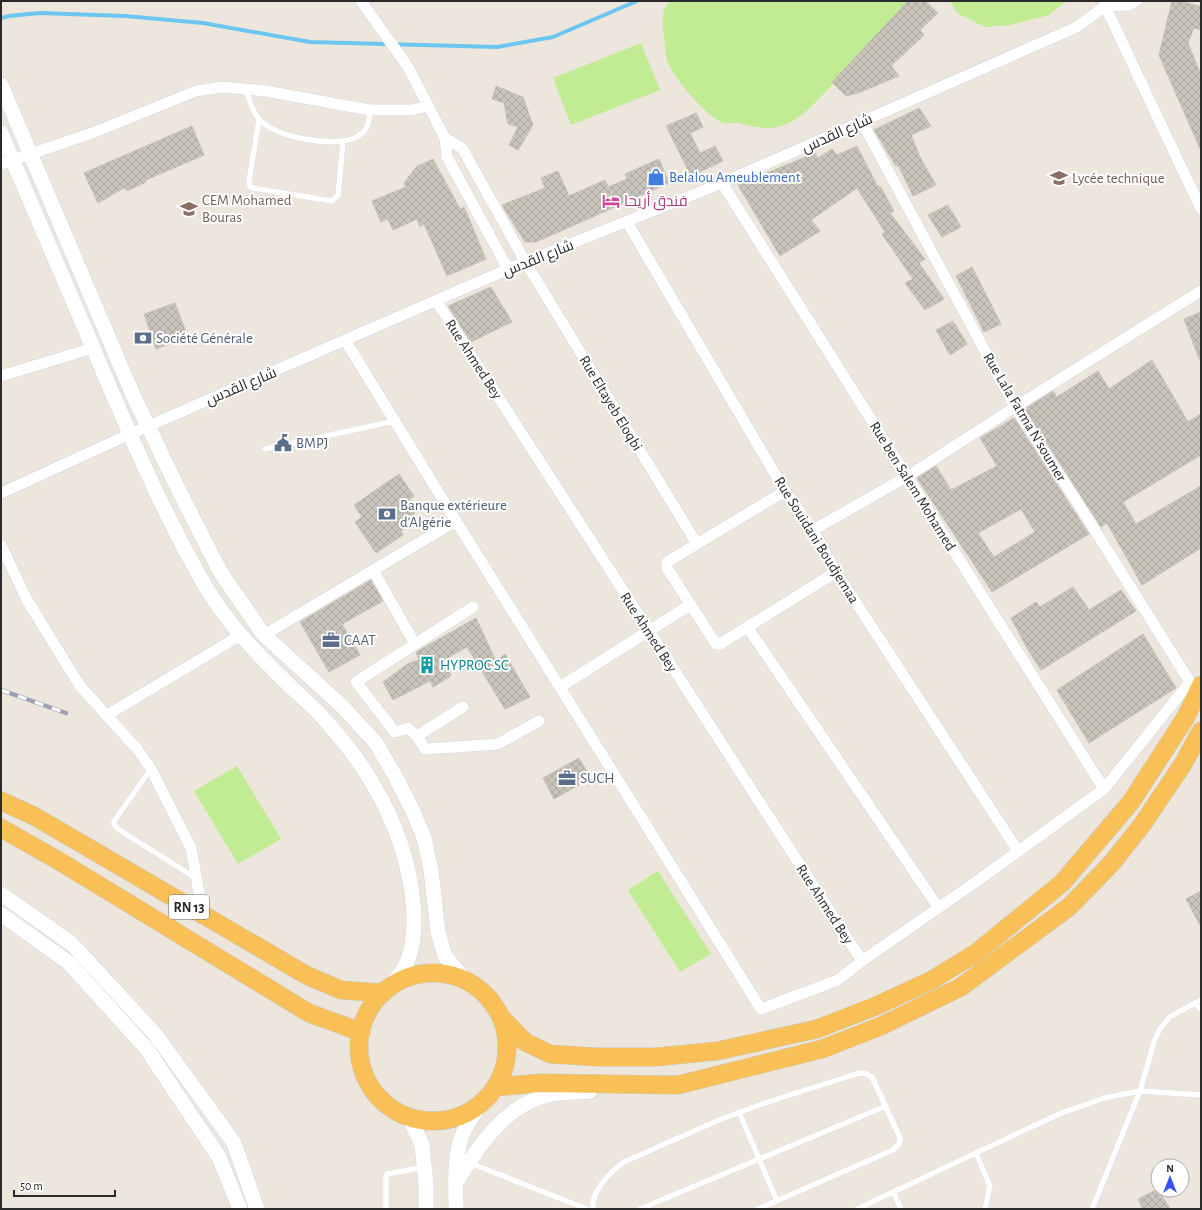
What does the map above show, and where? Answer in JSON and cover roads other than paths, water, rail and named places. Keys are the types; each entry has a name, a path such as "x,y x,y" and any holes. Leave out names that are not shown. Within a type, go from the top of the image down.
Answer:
{"highway":[{"path":"501,1017 508,1040 506,1065 496,1087 480,1105 458,1117 433,1121 409,1117 390,1107 375,1092 364,1074 360,1053 361,1032 369,1011 386,990 406,978 426,974 446,974 465,980 480,990 488,998 501,1017 525,1042 550,1054 597,1057 656,1057 717,1051 817,1029 876,1006 932,980 976,953 1062,883 1131,802 1186,717 1195,684"},
{"path":"496,1087 540,1083 678,1085 822,1049 881,1026 961,987 1069,907 1111,864 1142,826 1184,764 1201,731"},
{"name":"RN 13","path":"1,801 34,816 308,976 341,990 386,990"},
{"name":"RN 13","path":"1,828 309,1013 361,1032"}],"main road":[{"path":"1,85 148,426 221,573 264,635 319,684 376,743 412,809 424,838 431,870 438,932 445,956 465,980"},
{"path":"1,133 7,162 93,348 130,434 167,512 207,588 230,623 330,725 361,764 394,826 411,885 414,914 412,945 402,972 386,990"},
{"path":"307,702 319,684"},
{"path":"1,894 72,944 155,1034 234,1143 257,1209"},
{"path":"1,914 68,962 146,1048 219,1157 240,1209"},
{"path":"456,1183 468,1162 488,1135 507,1116 528,1102 552,1095 570,1092 678,1085"},
{"path":"456,1209 456,1164 464,1130 480,1105"},
{"path":"409,1117 422,1145 425,1167 426,1209"}],"street":[{"path":"1136,1 1128,5 1106,4 1201,209"},
{"path":"362,2 408,67 444,138 446,157 508,270"},
{"name":"شارع القدس","path":"1,493 130,434 345,340 437,302 526,262 722,183 1077,27 1106,4"},
{"path":"7,162 95,132 196,91 222,88 246,88 370,110 412,110 428,106"},
{"name":"Rue Lala Fatma N'soumer","path":"862,122 1015,406 1195,684"},
{"name":"Rue Eltayeb Eloqbi","path":"444,138 462,148 526,262 697,544"},
{"name":"Rue ben Salem Mohamed","path":"722,183 1104,789"},
{"name":"Rue Souidani Boudjemaa","path":"627,222 785,491 813,530 836,572 1018,851"},
{"path":"813,530 908,476 1015,406 1201,291"},
{"name":"Rue Ahmed Bey","path":"437,302 862,961"},
{"path":"345,340 456,521 761,1009 838,980 862,961 1104,789 1195,684"},
{"path":"1,376 93,348"},
{"path":"785,491 697,544 666,565 690,604 716,644 720,644 836,572"},
{"path":"264,635 456,521"},
{"path":"1,545 27,600 80,686 138,750 151,769 191,848 203,915"},
{"path":"373,570 415,644"},
{"path":"560,687 690,604"},
{"path":"473,606 356,682 395,732 408,728 417,736 426,749 498,744 539,721"},
{"path":"748,628 938,907"},
{"path":"107,715 241,635"},
{"path":"417,736 463,707"}],"lane":[{"path":"246,88 259,120 271,129 306,139 343,142 358,136 369,126 370,110"},
{"path":"259,120 248,181 252,188 332,201 338,195 343,142"},
{"path":"265,450 395,421"},
{"path":"151,769 114,820 114,825 197,879"},
{"path":"1092,1209 1140,1091 1155,1039 1161,1027 1171,1016 1201,1000"},
{"path":"1195,1003 1201,1010"},
{"path":"593,1209 595,1195 618,1166 740,1112 860,1073 868,1074 874,1080 900,1138 896,1149 758,1209"},
{"path":"857,1209 1059,1114 1104,1098 1140,1091 1201,1095"},
{"path":"640,1209 886,1106"},
{"path":"740,1112 777,1201"},
{"path":"976,1153 990,1186 985,1209"},
{"path":"468,1162 587,1209"},
{"path":"386,1209 387,1174 425,1167"},
{"path":"893,1192 901,1209"}],"waterway":[{"path":"1,18 40,13 125,16 203,23 310,42 497,47 553,37 637,1"}],"railway":[{"path":"1,690 66,713"}],"place":[{"name":"Belalou Ameublement","path":"656,177"},
{"name":"Lycée technique","path":"1059,178"},
{"name":"فندق أريحا","path":"611,201"},
{"name":"CEM Mohamed Bouras","path":"189,209"},
{"name":"Société Générale","path":"143,338"},
{"name":"BMPJ","path":"283,443"},
{"name":"Banque extérieure d'Algérie","path":"387,514"},
{"name":"CAAT","path":"331,640"},
{"name":"HYPROC SC","path":"427,665"},
{"name":"SUCH","path":"567,778"}]}
